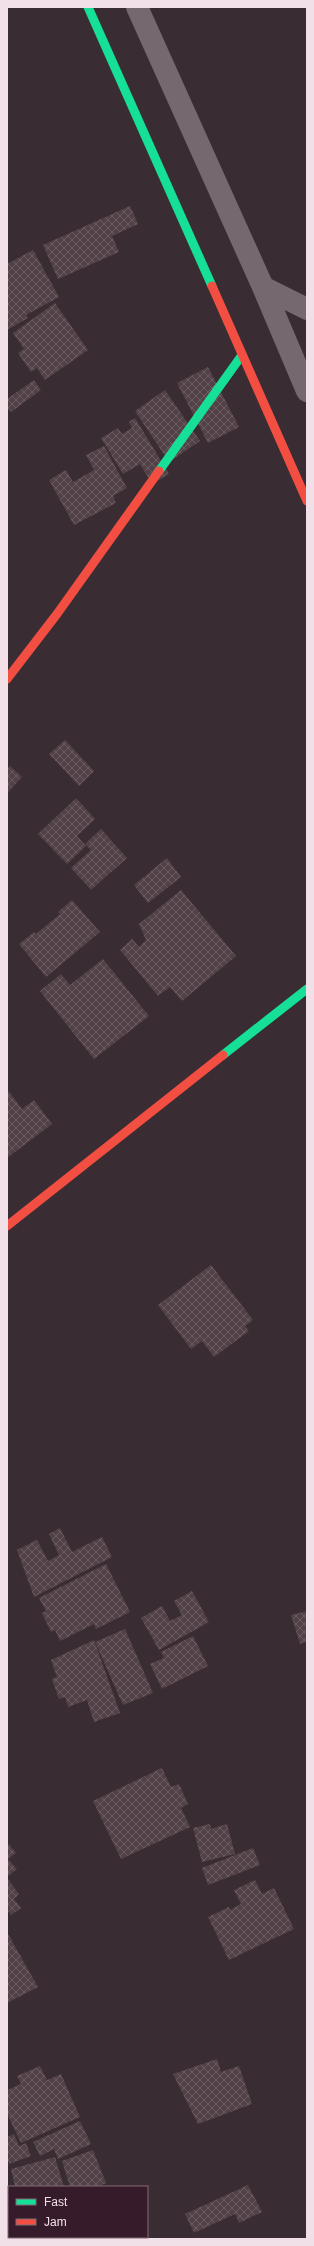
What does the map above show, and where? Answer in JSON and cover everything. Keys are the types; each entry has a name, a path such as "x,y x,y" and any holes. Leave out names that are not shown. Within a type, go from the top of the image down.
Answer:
{"street":[{"path":"88,7 307,501"},
{"path":"137,7 263,287 307,391"},
{"path":"263,287 307,309"},
{"path":"7,679 57,614 242,355"},
{"path":"7,1226 307,989"}],"building":[{"path":"130,206 138,224 112,236 119,252 58,279 43,245"},
{"path":"33,250 59,297 26,315 28,318 7,330 7,264"},
{"path":"55,303 88,350 45,380 37,368 31,372 18,353 24,349 13,333"},
{"path":"208,367 239,427 208,443 177,383"},
{"path":"34,380 41,390 11,412 7,407 7,399"},
{"path":"165,390 200,441 169,462 135,411"},
{"path":"135,418 169,474 152,484 140,464 123,474 101,438 118,428 122,434 132,428 129,422"},
{"path":"104,446 127,488 113,496 116,503 74,525 49,480 66,470 73,482 94,470 86,455"},
{"path":"65,740 94,771 79,786 49,754"},
{"path":"10,766 22,777 7,793 7,769"},
{"path":"76,798 95,819 77,836 86,846 67,864 38,834"},
{"path":"101,829 127,858 91,890 71,868 91,850 85,844"},
{"path":"167,858 181,877 148,903 134,885"},
{"path":"181,890 236,956 182,1001 170,987 158,996 120,950 132,939 139,947 146,940 139,924"},
{"path":"72,900 100,932 46,977 19,944 34,932 36,934 60,914 58,912"},
{"path":"103,959 149,1016 94,1059 40,991 61,974 70,985"},
{"path":"7,1089 22,1109 34,1100 52,1124 7,1158"},
{"path":"211,1265 253,1320 245,1326 249,1331 214,1357 202,1341 191,1349 158,1305"},
{"path":"60,1528 72,1552 102,1537 112,1557 34,1597 17,1550 37,1540 48,1561 59,1555 49,1534"},
{"path":"106,1564 130,1612 96,1629 94,1624 60,1641 55,1630 51,1632 42,1613 46,1611 39,1598"},
{"path":"192,1591 209,1622 159,1650 141,1618 162,1606 170,1621 182,1615 174,1601"},
{"path":"307,1611 307,1642 300,1644 291,1615"},
{"path":"125,1629 153,1693 123,1705 95,1642"},
{"path":"193,1636 208,1666 162,1689 150,1664 164,1658 161,1652"},
{"path":"94,1640 120,1713 94,1722 87,1700 68,1707 65,1697 59,1699 52,1679 57,1677 51,1660"},
{"path":"162,1768 171,1787 179,1784 188,1804 181,1808 190,1827 121,1859 93,1801"},
{"path":"210,1824 211,1829 227,1824 235,1854 202,1862 193,1828"},
{"path":"9,1844 16,1853 8,1859 17,1869 7,1877 7,1846"},
{"path":"253,1848 260,1865 208,1885 202,1868"},
{"path":"7,1878 19,1894 14,1899 21,1908 11,1915 7,1910"},
{"path":"255,1880 262,1894 274,1888 294,1929 229,1960 208,1917 229,1907 230,1910 241,1904 234,1890"},
{"path":"8,1934 38,1987 7,2003 7,1935"},
{"path":"217,2059 221,2072 239,2066 252,2104 198,2124 173,2074"},
{"path":"40,2066 47,2080 61,2074 80,2117 21,2143 7,2114 7,2090 21,2084 17,2076"},
{"path":"80,2121 91,2144 58,2159 54,2149 40,2156 33,2142"},
{"path":"14,2134 19,2146 26,2143 31,2156 9,2164 7,2158 7,2137"},
{"path":"93,2150 106,2183 100,2186 70,2186 62,2161"},
{"path":"55,2157 64,2186 15,2186 11,2169"},
{"path":"248,2185 262,2212 239,2223 235,2214 194,2233 185,2214"},
{"path":"7,2190 8,2238 21,2239 7,2239"},
{"path":"24,2238 125,2239 25,2239"}],"traffic: fast":[{"path":"88,7 212,286"},
{"path":"159,471 242,355"},
{"path":"223,1055 307,989"}],"traffic: jam":[{"path":"212,286 307,501"},
{"path":"7,679 57,614 159,471"},
{"path":"7,1226 223,1055"}]}
